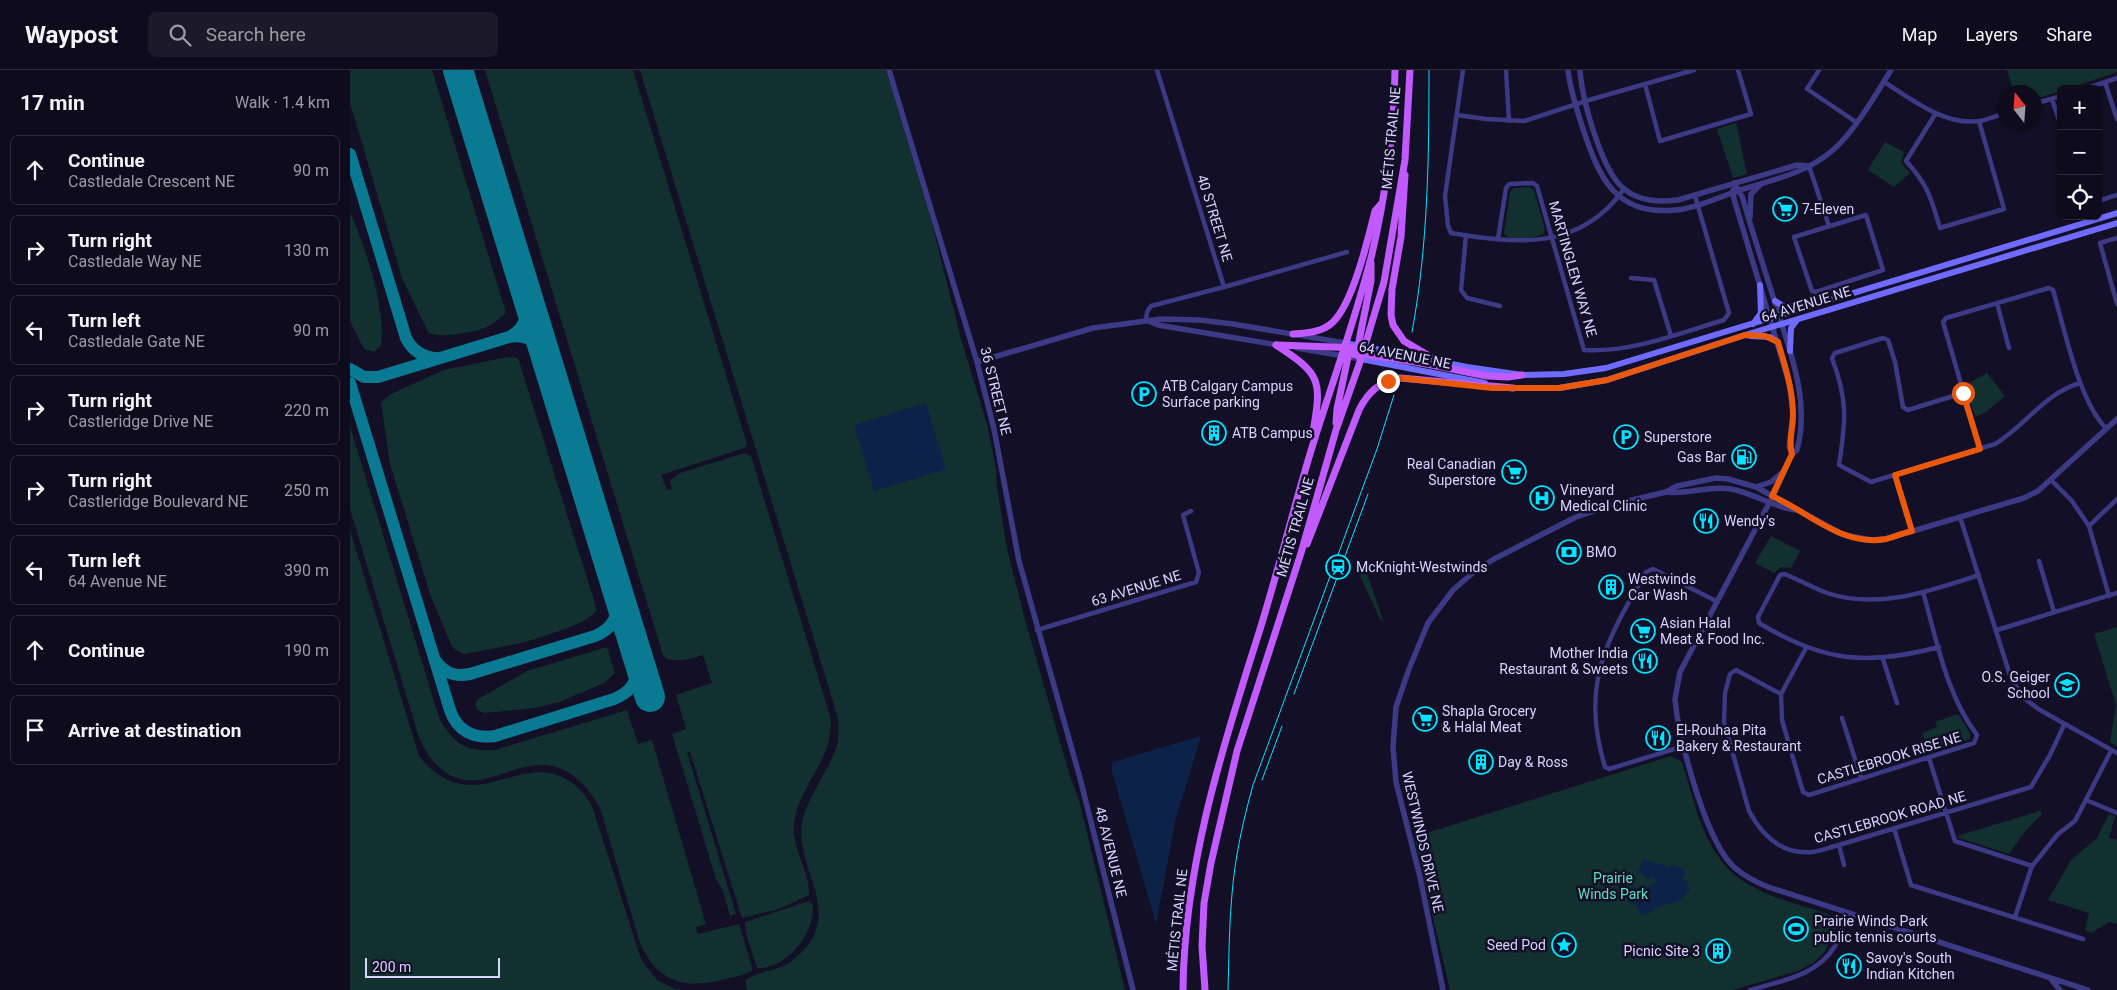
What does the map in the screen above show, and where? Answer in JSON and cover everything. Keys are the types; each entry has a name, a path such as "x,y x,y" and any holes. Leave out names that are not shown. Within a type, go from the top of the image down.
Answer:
{"main road":[{"name":"MÉTIS TRAIL NE","path":"1183,990 1184,948 1188,909 1196,855 1204,822 1245,677 1274,586 1309,456 1346,351 1371,255 1388,164 1395,70"},
{"name":"MÉTIS TRAIL NE","path":"1205,990 1204,902 1211,863 1237,751 1301,552 1360,351 1384,282 1405,160 1410,70"},
{"path":"1405,160 1406,184 1401,237 1392,288 1391,315 1394,325 1404,341 1436,360"},
{"path":"1293,334 1316,331 1325,327 1334,322 1343,309 1359,270 1375,211 1381,204"},
{"name":"64 AVENUE NE","path":"1360,351 1436,360 1467,367 1522,375 1564,374 1606,368 1780,317 2117,213"},
{"name":"64 AVENUE NE","path":"1360,351 1513,388 1559,388 1607,380 1745,335 2117,223"},
{"path":"1360,351 1371,281 1371,255"},
{"path":"1754,324 1761,313 1760,285"},
{"path":"1775,301 1783,306 1790,307 1814,306"},
{"path":"1790,350 1791,328 1797,320"},
{"path":"1745,335 1765,336 1778,342"},
{"path":"1276,345 1360,351 1488,376 1508,377 1522,375"},
{"path":"1276,345 1313,372 1318,387 1318,400 1309,456"},
{"path":"1336,430 1337,409 1346,351"},
{"path":"1301,552 1310,539 1358,410 1365,397 1378,386 1400,378 1513,388"}],"street":[{"name":"36 STREET NE","path":"889,70 977,362 994,428 1019,561 1064,721"},
{"name":"40 STREET NE","path":"1157,70 1224,287"},
{"path":"1463,70 1445,196 1448,226 1451,233 1522,242 1552,237 1581,228 1599,218 1624,190"},
{"path":"1506,70 1509,121"},
{"path":"1568,70 1575,105 1592,157 1601,176 1618,197 1643,208 1657,210 1675,210 1698,205 1797,173 1809,166 1834,149 1856,122 1891,70"},
{"path":"1580,70 1585,101 1605,161 1613,177 1624,190 1644,199 1659,202 1695,196 1797,165 1809,166"},
{"path":"1457,115 1509,121 1524,120 1694,70"},
{"path":"1646,84 1660,141 1751,114 1738,70"},
{"path":"1819,70 1807,89 1856,122"},
{"path":"2096,85 2117,78"},
{"path":"1884,82 1936,113 1952,120 1979,121 1997,116"},
{"path":"2105,82 2117,119"},
{"path":"2042,102 2057,97"},
{"path":"2052,99 2057,114"},
{"path":"1936,113 1906,161 1921,177 1930,194 1940,228 2004,209 1979,121"},
{"path":"1809,166 1829,226"},
{"name":"MARTINGLEN WAY NE","path":"1498,240 1506,188 1509,184 1533,183 1537,186 1584,350 1603,351 1671,336 1724,320 1729,313 1695,196"},
{"path":"1734,183 1740,190 1790,350 1799,390 1802,419 1797,450 1792,454 1680,672 1675,699 1676,716 1708,825 1716,844 1734,867 1748,878 1768,887 2048,977 2073,988 2088,990"},
{"path":"1734,183 1733,193 1774,327 1792,401 1793,415 1789,447 1792,454"},
{"path":"1750,223 1751,194 1762,184"},
{"path":"2102,200 2117,195"},
{"path":"1866,215 1883,270 1816,292 1812,291 1794,237 1829,226 1866,215"},
{"path":"1466,235 1461,290 1467,298 1500,306"},
{"path":"2117,238 2100,243 2117,304"},
{"path":"1146,320 1147,312 1151,306 1347,252"},
{"path":"1631,278 1654,280 1671,336"},
{"path":"1980,449 1943,322 1946,318 2050,288 2053,290 2080,383 2094,412 2106,428"},
{"path":"1997,303 2009,348"},
{"name":"64 AVENUE NE","path":"977,362 1093,328 1146,320 1199,320 1293,334 1346,351 1360,351"},
{"name":"64 AVENUE NE","path":"1146,320 1158,325 1276,345"},
{"path":"1963,393 1908,410 1903,407 1898,375 1888,340 1883,338 1835,353 1832,358 1845,406 1844,436 1839,465 1871,482 1995,444 2006,438 2058,392 2080,383"},
{"path":"1797,510 1844,535 1857,538 1886,539 2024,498 2038,491 2117,419"},
{"path":"1756,487 1771,482 1786,468"},
{"path":"1895,475 1912,531"},
{"name":"WESTWINDS DRIVE NE","path":"1443,990 1393,765 1392,747 1396,707 1424,633 1436,610 1453,590 1475,571 1494,559 1576,517 1615,504 1666,492 1678,486 1716,478 1736,480 1756,487 1790,504 1797,510"},
{"path":"2051,480 2072,501 2088,526 2108,596"},
{"name":"WESTWINDS DRIVE NE","path":"1666,492 1678,494 1718,487 1750,494 1797,510"},
{"path":"2088,526 2117,499"},
{"name":"63 AVENUE NE","path":"1037,630 1196,582 1199,573 1184,515 1191,511"},
{"path":"1960,517 2008,669 2017,689 2025,699 2064,725 2117,753"},
{"path":"2039,561 2054,612"},
{"path":"1684,746 1621,767 1609,770 1604,767 1595,726 1594,707 1598,675 1606,646 1646,572 1653,569 1716,601"},
{"path":"1939,647 1883,659 1843,656 1806,648 1759,623 1758,617 1780,575 1785,574 1827,593 1868,601 1886,601 1979,575"},
{"name":"CASTLEBROOK RISE NE","path":"1781,694 1782,720 1803,792 1809,795 1974,743 1977,735 1965,720 1948,680 1923,592"},
{"path":"1996,630 2117,593"},
{"path":"1781,694 1806,648"},
{"path":"1883,659 1897,703"},
{"name":"CASTLEBROOK ROAD NE","path":"1781,694 1736,670 1730,674 1725,693 1724,722 1749,811 1761,831 1781,846 1797,852 1839,845 2031,786 2050,755 2064,725"},
{"path":"1842,718 1861,778"},
{"name":"48 AVENUE NE","path":"1064,721 1133,990"},
{"path":"2015,917 2032,866 2058,834 2074,821 2111,751"},
{"path":"1929,758 1955,841 2032,866"},
{"path":"2086,800 2117,813"},
{"path":"1894,828 1911,885 2084,939"},
{"path":"1839,845 1844,865"},
{"path":"1750,990 1806,973 1818,966 1836,944 1846,913"},
{"path":"2048,977 2060,990"}],"green space":[{"path":"350,70 432,70 506,313 497,321 479,330 452,335 438,335 428,332 402,278 350,104"},
{"path":"485,70 633,70 747,444 744,448 661,475 667,490 672,489 670,481 680,473 744,453 751,456 830,716 828,745 797,809 794,823 795,841 807,877 809,895 779,909 742,918 690,752 687,752 736,914 730,916 723,891 716,879 672,734 686,729 676,695 712,683 703,655 690,659 676,660 667,659 663,655"},
{"path":"640,70 886,70 930,216 961,339 987,424 996,468 997,488 1007,549 1069,773 1079,800 1125,990 747,990 745,981 750,977 781,967 793,960 810,943 817,925 818,908 802,837 803,818 836,749 838,718"},
{"path":"2007,70 2117,70 2117,72 2079,85 2057,85 2057,92 2042,97 2042,85 2012,85"},
{"path":"1736,123 1747,174 1733,178 1717,129"},
{"path":"1885,142 1904,152 1901,163 1910,173 1894,187 1868,170"},
{"path":"1530,187 1534,190 1545,230 1543,234 1530,238 1507,237 1504,233 1510,192 1514,188"},
{"path":"350,212 368,259 380,313 381,345 374,352 364,349 350,321"},
{"path":"507,357 518,358 597,610 579,623 554,633 516,644 464,654 452,646 431,597 390,464 381,403 391,394 444,370"},
{"path":"1987,373 2005,396 1986,412 1975,417 1965,385"},
{"path":"350,426 439,718 450,734 455,740 467,747 495,750 627,710 638,744 652,740 706,924 696,927 698,934 739,924 752,971 726,979 698,984 674,980 664,975 655,967 640,943 600,808 578,779 563,769 554,766 537,765 485,779 472,780 450,775 433,761 421,742 417,731 350,509"},
{"path":"350,530 419,756 439,775 459,783 478,784 534,773 552,774 575,785 585,795 592,807 641,959 657,980 675,989 682,990 350,990"},
{"path":"1771,536 1800,551 1791,568 1781,567 1774,573 1755,563"},
{"path":"1363,572 1367,574 1384,622 1380,619 1360,576"},
{"path":"2117,627 2117,746 2110,742 2116,705 2094,634"},
{"path":"607,647 615,673 604,683 559,702 535,708 484,713 477,710 475,704 478,699 527,671"},
{"path":"1958,714 1970,733 1970,739 1929,753 1922,733 1937,727 1935,722"},
{"name":"Prairie Winds Park","path":"1671,756 1682,762 1702,826 1717,855 1727,868 1740,879 1760,891 1828,914 1833,918 1836,924 1835,931 1824,953 1813,963 1798,971 1733,990 1450,990 1414,837"},
{"path":"2040,811 2042,814 2023,834 2009,854 1957,836"},
{"path":"2109,814 2115,816 2109,838 2117,840 2117,924 2109,922 2091,933 2085,930 2089,913 2048,900 2071,860 2097,838"},
{"path":"809,901 813,905 812,916 804,938 797,948 779,963 757,968 746,934 745,922"}],"water":[{"path":"926,403 946,469 874,491 854,425"},
{"path":"1200,736 1176,818 1156,924 1111,768 1113,762"},
{"path":"1644,859 1670,868 1672,864 1677,868 1680,867 1682,870 1685,869 1685,876 1682,880 1688,881 1686,884 1690,888 1681,900 1655,908 1652,912 1645,915 1640,913 1637,905 1630,903 1625,896 1628,890 1627,887 1631,888 1634,885 1635,889 1639,887 1643,890 1645,887 1657,883 1656,879 1652,877 1648,880 1644,875 1637,872"}],"taxiway":[{"path":"350,154 406,338 418,352 436,358"},
{"path":"509,337 519,330 525,321 527,311 524,290 513,257"},
{"path":"350,369 364,377 378,377 509,337 520,336 529,339 541,351 554,389"},
{"path":"350,383 450,710 462,728 473,735 495,736 614,699 626,692 633,684 637,674 637,664 624,619"},
{"path":"435,660 450,673 459,675 470,674 595,636 607,628 615,619 618,608 614,583 601,546"}],"runway":[{"path":"458,70 650,697"}],"tram line":[{"path":"1412,332 1424,235 1428,169 1429,70"},
{"path":"1228,990 1233,880 1240,839 1253,785 1377,449 1394,395"},
{"path":"1294,694 1368,494"},
{"path":"1262,780 1282,726"}],"place":[{"name":"7-Eleven","path":"1785,209"},
{"name":"ATB Calgary Campus Surface parking","path":"1144,394"},
{"name":"ATB Campus","path":"1214,433"},
{"name":"Superstore","path":"1626,437"},
{"name":"Gas Bar","path":"1744,457"},
{"name":"Real Canadian Superstore","path":"1514,472"},
{"name":"Vineyard Medical Clinic","path":"1542,498"},
{"name":"Wendy's","path":"1706,521"},
{"name":"BMO","path":"1569,552"},
{"name":"McKnight-Westwinds","path":"1338,567"},
{"name":"Westwinds Car Wash","path":"1611,587"},
{"name":"Asian Halal Meat & Food Inc.","path":"1643,631"},
{"name":"Mother India Restaurant & Sweets","path":"1645,661"},
{"name":"O.S. Geiger School","path":"2067,685"},
{"name":"Shapla Grocery & Halal Meat","path":"1425,719"},
{"name":"El-Rouhaa Pita Bakery & Restaurant","path":"1658,738"},
{"name":"Day & Ross","path":"1481,762"},
{"name":"Prairie Winds Park public tennis courts","path":"1796,929"},
{"name":"Seed Pod","path":"1564,945"},
{"name":"Picnic Site 3","path":"1718,951"},
{"name":"Savoy's South Indian Kitchen","path":"1849,966"}],"route":[{"path":"1388,381 1400,378 1492,388 1559,388 1607,380 1745,335 1770,337 1778,342 1790,386 1793,415 1792,436 1789,447 1792,454 1772,496 1790,504 1797,510 1844,535 1872,540 1886,539 1912,531 1895,475 1980,449 1963,393"}]}
